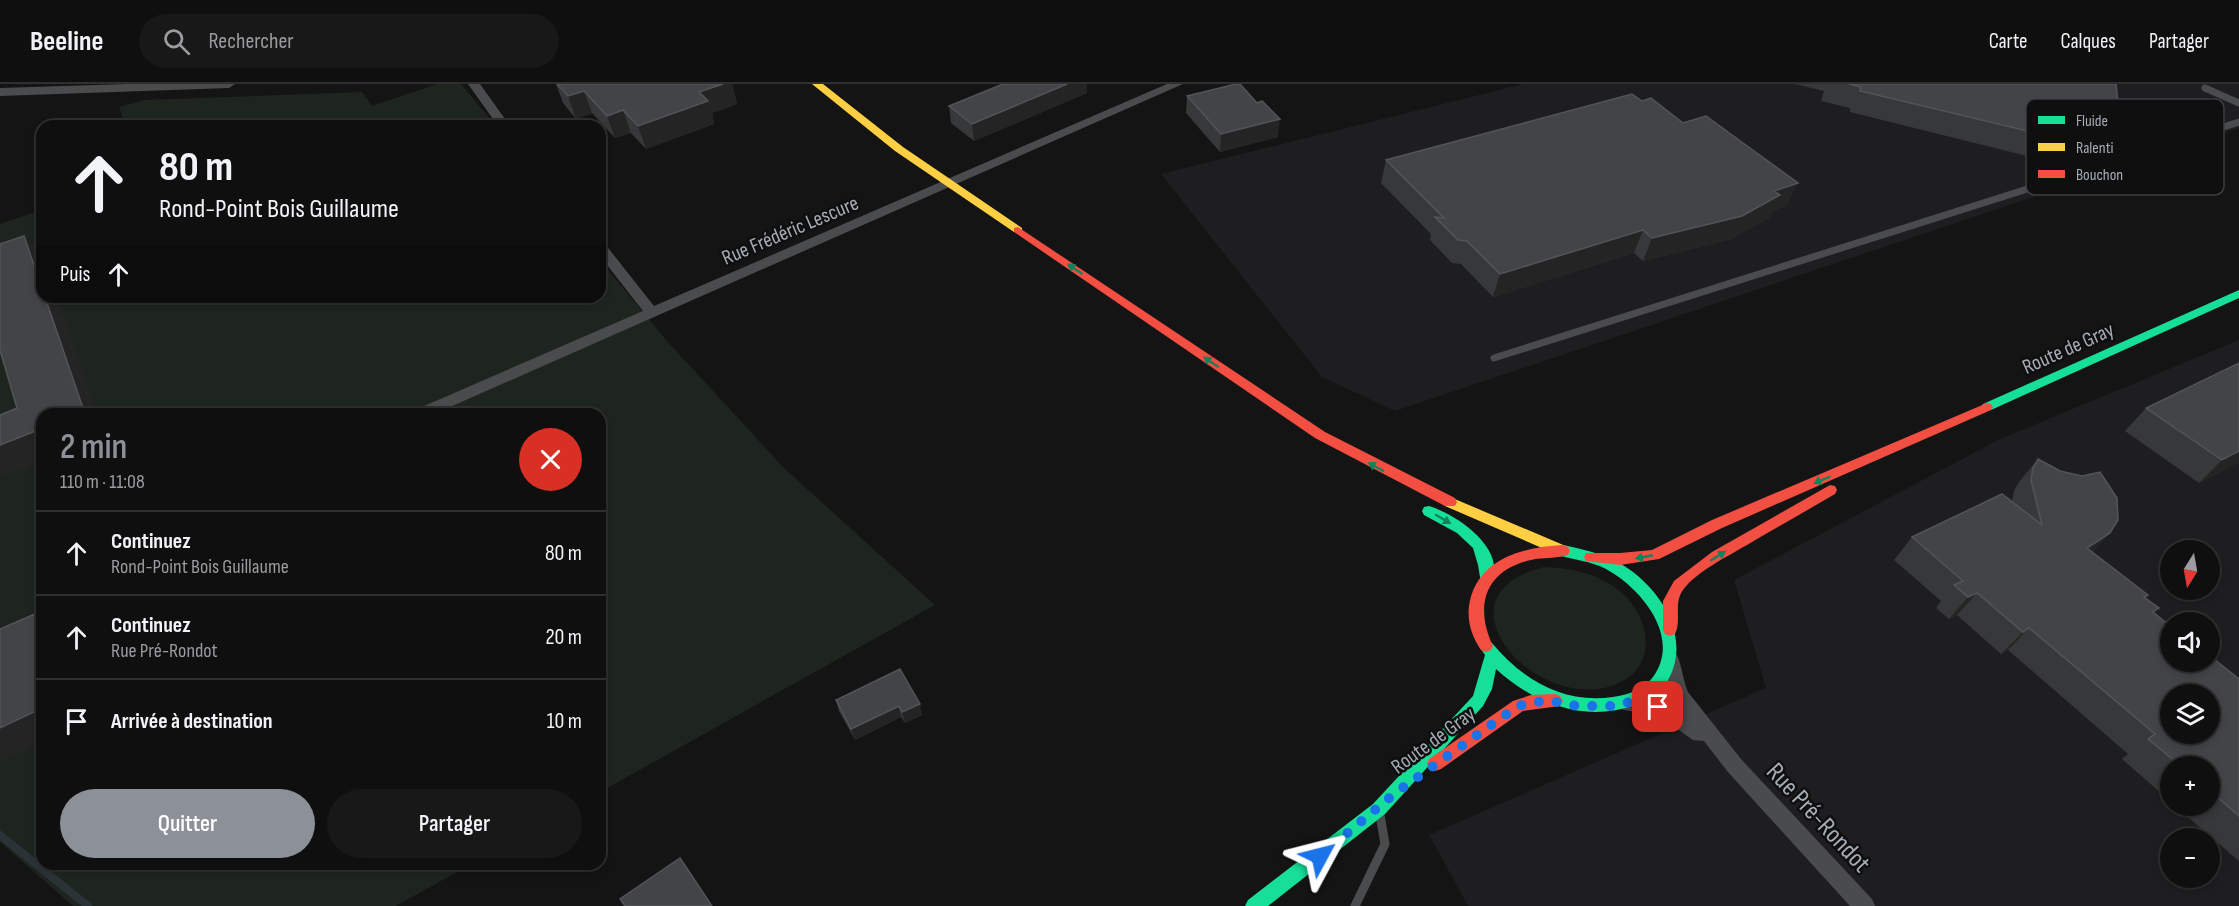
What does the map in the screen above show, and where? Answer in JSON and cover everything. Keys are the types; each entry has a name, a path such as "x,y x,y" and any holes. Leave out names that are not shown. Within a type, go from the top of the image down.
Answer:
{"main road":[{"path":"807,85 843,122"},
{"path":"807,85 1320,435 1382,470 1478,516 1563,551 1590,557 1617,569 1641,586 1660,609 1670,634 1670,660 1659,682 1639,698 1610,706 1577,706 1544,696 1514,678 1491,656 1479,632 1475,609 1480,588 1492,570 1512,558 1536,552 1563,551"},
{"path":"847,90 899,149"},
{"path":"881,155 903,163 931,181 949,183"},
{"path":"931,191 954,195 1011,231 1033,241"},
{"path":"994,231 1033,254 1327,455"},
{"name":"Route de Gray","path":"1590,557 1620,559 1654,555 1717,524 1915,440 2239,294"},
{"name":"Route de Gray","path":"1670,634 1668,615 1670,601 1679,585 1690,575 1717,556 1915,440"},
{"path":"1419,506 1452,524 1480,546 1487,558 1486,579"},
{"name":"Route de Gray","path":"1254,906 1379,809 1394,794 1478,701 1484,689 1491,656"},
{"name":"Route de Gray","path":"1394,794 1518,706 1539,701 1563,702"}],"street":[{"path":"0,92 230,84"},
{"path":"474,84 500,120"},
{"path":"1139,84 1154,94"},
{"name":"Rue Frédéric Lescure","path":"434,408 1177,84"},
{"path":"0,97 32,91"},
{"path":"606,255 652,313"},
{"name":"Rue Pré-Rondot","path":"1670,660 1673,679 1681,697 1734,765"},
{"name":"Rue Pré-Rondot","path":"1624,702 1646,704 1682,717 1734,765 1864,906"}],"lane":[{"path":"2205,88 2239,103"},
{"path":"2224,127 2239,122"},
{"path":"1494,358 2026,189"},
{"path":"1355,906 1385,844 1379,809"}],"shaded area":[{"path":"437,84 461,84 491,120 124,120 119,107 144,100 362,92 372,106"},
{"path":"1523,84 2239,84 2239,128 2224,133 2224,99 2026,99 2026,195 2039,195 1395,411 1322,377 1161,174"},
{"path":"36,212 36,303 606,303 606,267 666,340 784,468 935,605 606,789 606,408 36,408 36,870 460,870 396,906 73,906 0,842 0,224"},
{"path":"2239,340 2239,906 1468,906 1429,835 1766,688 1734,580 2000,439"},
{"path":"1544,567 1589,574 1613,586 1626,597 1643,625 1646,641 1644,655 1637,669 1626,679 1608,687 1578,689 1549,681 1524,665 1505,645 1495,622 1496,600 1512,581"}],"building":[{"path":"557,84 723,84 699,92 708,101 638,126 623,110 607,116 584,91 568,96"},
{"path":"1003,84 1067,84 972,124 949,106"},
{"path":"1240,84 1257,103 1262,101 1280,119 1221,134 1187,96"},
{"path":"1849,84 2116,84 2118,99 2026,99 2026,131 1860,91 1861,87"},
{"path":"1632,94 1642,101 1651,98 1683,123 1706,116 1798,183 1774,191 1780,195 1742,216 1652,238 1643,230 1500,274 1467,241 1458,240 1435,217 1444,218 1386,160"},
{"path":"24,236 36,271 36,303 47,303 83,408 36,408 36,431 0,445 0,415 17,408 0,350 0,244"},
{"path":"2239,363 2239,451 2222,460 2146,408"},
{"path":"2038,459 2060,471 2082,476 2100,472 2117,498 2118,520 2110,533 2087,548 2148,595 2144,597 2159,608 2153,612 2160,618 2160,672 2220,672 2220,664 2239,679 2239,816 2220,800 2220,756 2169,756 2148,739 2155,734 2029,628 2023,632 1977,593 1968,597 1954,585 1963,581 1912,537 2002,494 2042,525 2031,480 2033,468"},
{"path":"36,614 36,711 0,728 0,629"},
{"path":"900,669 920,704 902,712 899,706 851,729 836,700"},
{"path":"680,858 712,906 625,906 620,899"}],"waterway":[{"path":"0,835 36,864"},
{"path":"43,870 88,906"}],"traffic: fast":[{"path":"1987,407 2239,294"},
{"path":"1429,511 1462,529 1478,544 1483,553 1486,579"},
{"path":"1486,646 1513,675 1528,686 1563,702 1600,706 1620,703 1642,695 1659,681 1668,664 1670,648 1668,631 1651,599 1625,574 1611,565 1563,551"},
{"path":"1254,906 1379,809 1478,701 1484,689 1492,656"}],"traffic: slow":[{"path":"817,84 899,149 1018,230"},
{"path":"1450,502 1563,551"}],"traffic: jam":[{"path":"1018,230 1320,435 1450,502"},
{"path":"1591,557 1620,559 1654,555 1717,524 1987,407"},
{"path":"1670,630 1670,601 1679,585 1690,575 1717,556 1830,490"},
{"path":"1486,646 1478,629 1476,611 1478,595 1484,582 1505,563 1519,557 1533,553 1563,551"},
{"path":"1435,764 1518,706 1531,702 1555,701"}],"route":[{"path":"1320,856 1379,809 1394,794 1499,717 1518,706 1547,700 1577,706 1610,706 1624,702 1658,707"}]}
